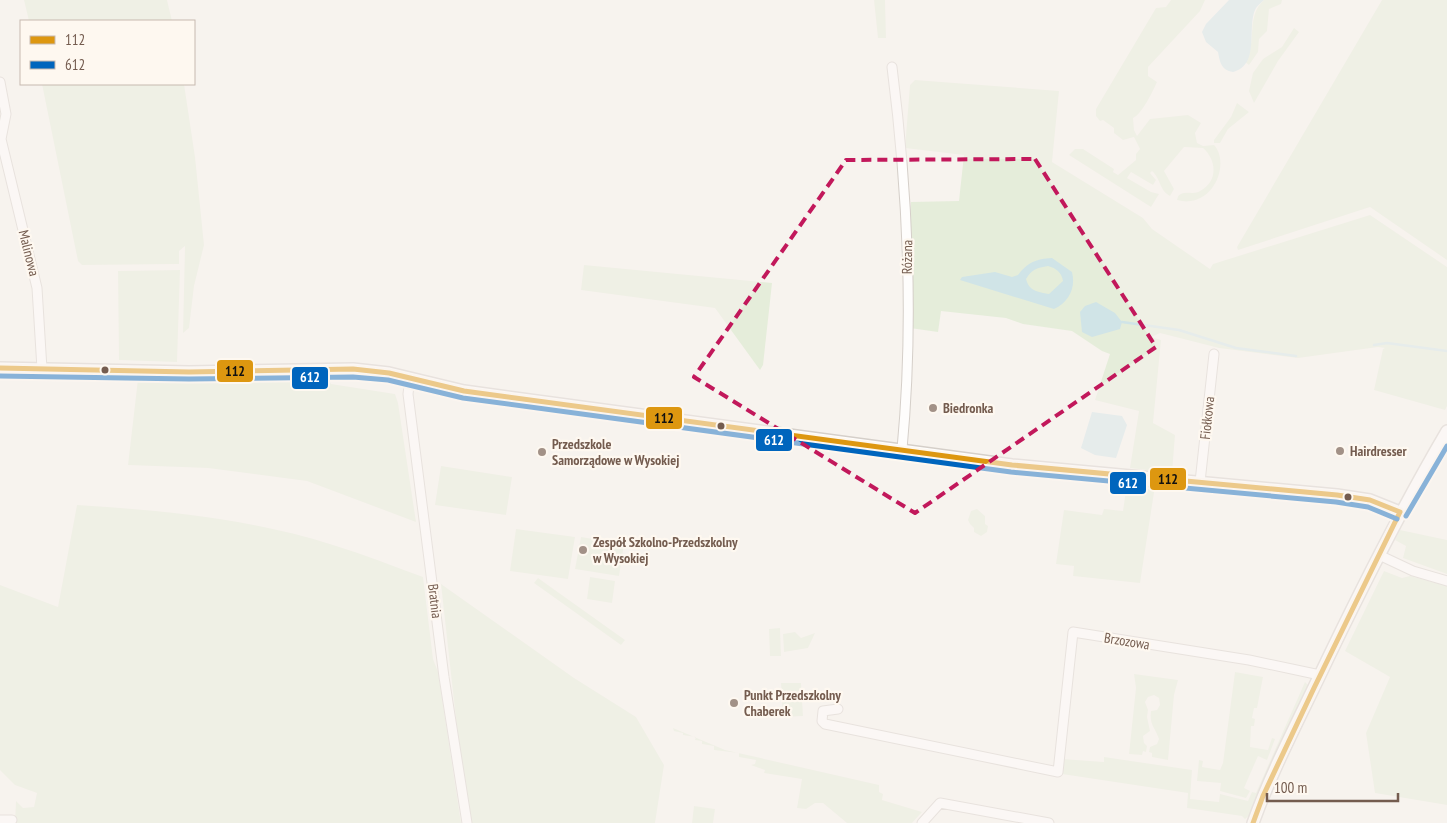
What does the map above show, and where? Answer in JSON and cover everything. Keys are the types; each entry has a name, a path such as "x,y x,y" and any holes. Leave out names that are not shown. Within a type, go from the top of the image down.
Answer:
{"street":[{"name":"Różana","path":"892,66 904,179 907,231 906,376 902,449"},
{"name":"Malinowa","path":"0,82 6,114 0,139 38,288 42,369"},
{"name":"Fiołkowa","path":"1200,482 1214,354"},
{"path":"0,368 218,372 330,368 372,371 464,391 1012,465 1337,495 1370,500 1400,512"},
{"name":"Bratnia","path":"410,378 408,394 444,676 467,823"},
{"path":"1253,823 1263,796 1400,512 1447,431"},
{"path":"1379,555 1413,571 1447,581"},
{"name":"Brzozowa","path":"838,709 823,711 822,721 825,724 1058,772 1072,632 1249,660 1320,676"},
{"path":"922,823 940,803 1049,823"},
{"path":"0,820 12,820"}],"highlighted area":[{"path":"1035,159 1156,347 915,513 694,377 846,160"}],"green space":[{"path":"24,0 167,0 172,20 29,20"},
{"path":"874,0 885,0 886,38 878,38"},
{"path":"1171,0 1205,0 1200,11 1148,67 1148,76 1157,82 1143,107 1133,118 1134,130 1137,136 1150,119 1188,115 1201,123 1195,133 1197,143 1203,146 1214,145 1219,153 1220,163 1219,173 1209,192 1200,198 1190,201 1177,200 1181,194 1200,191 1206,187 1213,177 1214,171 1211,159 1203,148 1184,147 1164,171 1174,189 1170,196 1166,194 1152,171 1150,173 1156,180 1153,185 1131,172 1127,178 1151,192 1159,194 1151,207 1069,155 1075,149 1083,149 1114,169 1113,172 1118,175 1136,160 1136,154 1140,149 1134,137 1123,140 1114,133 1114,128 1103,120 1100,121 1096,116 1096,109 1156,8 1166,7"},
{"path":"1264,0 1282,0 1281,4 1269,9 1267,31 1259,39 1258,52 1249,65 1245,62 1251,46 1253,22 1258,7"},
{"path":"1382,0 1447,0 1447,260 1370,207 1238,250 1237,247"},
{"path":"1294,28 1299,32 1278,61 1254,103 1249,91 1253,73 1263,59 1282,47"},
{"path":"915,80 1059,91 1052,162 1143,218 1152,229 1210,269 1213,264 1370,215 1447,267 1447,406 1445,410 1374,390 1383,349 1385,348 1378,347 1298,358 1219,348 1160,333 1151,337 1161,340 1153,423 1175,435 1172,473 1130,468 1139,411 1095,400 1110,354 1102,351 1072,331 1023,324 1006,318 941,311 938,332 910,328 911,202 959,201 964,155 905,148 910,85"},
{"path":"42,85 184,85 195,157 204,245 194,286 189,328 183,333 185,246 179,251 179,264 82,265 78,261"},
{"path":"1237,103 1249,112 1228,129 1220,143 1214,143 1214,140 1231,117"},
{"path":"584,265 772,283 763,365 760,370 715,308 581,290"},
{"path":"180,270 177,362 119,360 118,271"},
{"path":"326,376 331,384 395,394 398,403 416,522 307,481 208,468 128,465 138,379 148,382 148,380 192,383 209,379"},
{"path":"441,466 512,477 506,515 435,505"},
{"path":"1127,483 1155,486 1140,583 1073,576 1074,566 1056,564 1064,510 1102,515 1104,509 1123,511"},
{"path":"77,505 174,513 270,528 344,549 423,577 433,659 438,672 461,823 15,823 16,801 23,808 34,807 37,793 15,785 0,770 0,585 58,607"},
{"path":"977,509 985,516 985,524 988,526 987,532 981,536 974,532 974,528 968,520 971,511"},
{"path":"516,529 575,537 568,579 510,571"},
{"path":"1400,530 1447,540 1447,574 1403,558 1406,546 1395,540"},
{"path":"581,537 624,544 619,576 575,569"},
{"path":"1384,571 1402,578 1410,576 1447,586 1447,805 1375,793 1366,733 1390,677 1345,651"},
{"path":"590,577 615,581 612,603 587,599"},
{"path":"538,578 625,640 621,645 534,583"},
{"path":"441,584 574,678 636,717 664,765 655,823 471,823 457,728"},
{"path":"780,628 781,656 770,656 769,629"},
{"path":"795,632 801,638 815,633 808,648 784,652 783,634"},
{"path":"1235,672 1263,677 1257,708 1254,708 1252,718 1255,719 1254,726 1251,726 1250,747 1268,750 1272,738 1275,739 1267,760 1258,756 1244,788 1250,791 1246,798 1220,791 1221,783 1197,781 1199,760 1203,761 1202,767 1220,770 1223,763"},
{"path":"1134,674 1178,680 1174,695 1168,760 1152,757 1152,753 1149,752 1150,747 1157,744 1159,739 1151,719 1151,711 1157,710 1160,705 1159,698 1154,695 1148,697 1145,702 1148,710 1147,717 1150,731 1143,736 1144,743 1147,746 1146,752 1143,751 1142,755 1129,754 1136,688"},
{"path":"1305,682 1308,685 1250,815 1245,819 1242,816 1187,808 1188,793 1062,774 1062,759 1104,762 1104,757 1192,770 1190,799 1219,802 1220,794 1248,801 1252,792 1256,793"},
{"path":"781,683 801,683 803,716 783,717"},
{"path":"673,728 693,737 674,731"},
{"path":"696,738 737,753 714,750 714,746 702,744 702,741 695,740"},
{"path":"739,753 879,785 879,792 883,794 882,800 922,812 912,823 847,823 823,803 815,803 806,809 797,808 802,779 764,773 765,770 751,765 755,764 756,760 739,757"},
{"path":"694,806 715,809 713,823 692,823"}],"shaded area":[{"path":"1229,0 1264,0 1256,8 1253,16 1250,53 1247,62 1242,68 1233,72 1226,69 1220,62 1218,52 1206,42 1202,32 1206,24"},
{"path":"1052,258 1072,272 1073,278 1070,294 1064,303 1054,309 960,280 962,277 995,272 1012,277 1018,275 1033,262","holes":["1048,266 1060,273 1063,281 1049,294 1038,292 1029,286 1026,279 1030,273 1038,268"]},
{"path":"1096,302 1115,313 1122,322 1120,329 1092,337 1082,332 1080,312 1085,306"},
{"path":"1092,412 1122,416 1127,425 1116,458 1095,455 1081,448"}],"waterway":[{"path":"1122,322 1179,330 1236,348 1296,356"},
{"path":"1374,345 1387,343 1447,351"}],"transit line":[{"name":"112","path":"0,368 189,372 353,369 389,373 464,391 1012,465 1337,495 1370,500 1400,512"},
{"name":"612","path":"0,376 189,379 353,377 388,380 463,398 1011,472 1336,502 1368,507 1397,519"},
{"name":"612","path":"1406,516 1447,446"},
{"name":"112","path":"1253,823 1263,796 1314,688 1400,512"}],"place":[{"name":"Biedronka","path":"933,408"},
{"name":"Hairdresser","path":"1340,451"},
{"name":"Przedszkole Samorządowe w Wysokiej","path":"542,452"},
{"name":"Zespół Szkolno-Przedszkolny w Wysokiej","path":"583,550"},
{"name":"Punkt Przedszkolny Chaberek","path":"734,703"}]}
